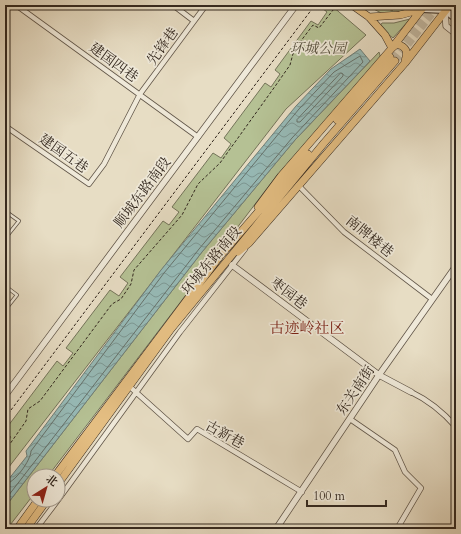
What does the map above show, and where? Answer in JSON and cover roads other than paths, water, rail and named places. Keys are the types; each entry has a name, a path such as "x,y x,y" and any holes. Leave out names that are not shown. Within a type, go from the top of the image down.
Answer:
{"main road":[{"path":"352,5 368,17 378,29 385,34 392,48"},
{"path":"368,17 400,15 423,7 448,8"},
{"path":"220,256 281,176 392,48 423,7"},
{"path":"448,8 456,19"},
{"path":"230,263 249,244 405,62 448,8"},
{"path":"392,48 397,44 405,47 407,51 405,62"},
{"name":"环城东路南段","path":"62,468 220,256 393,59 324,143 230,263 171,328 66,473"},
{"path":"17,529 32,508"},
{"path":"26,529 41,508"}],"street":[{"name":"建国四巷","path":"16,5 198,137"},
{"path":"173,5 194,21"},
{"name":"先锋巷","path":"104,164 140,94 206,5"},
{"name":"顺城东路南段","path":"6,394 296,5"},
{"path":"448,8 446,26 456,34"},
{"name":"建国五巷","path":"5,126 89,184 104,164"},
{"name":"南牌楼巷","path":"298,185 344,232 432,298"},
{"path":"66,489 230,263"},
{"name":"枣园巷","path":"230,263 379,375 411,392"},
{"name":"东关南街","path":"276,529 432,298 455,269"},
{"name":"古新巷","path":"129,386 188,439 197,429 302,492"},
{"path":"411,392 427,400 444,414 456,427"},
{"path":"350,419 395,450 405,472 421,488 397,529"},
{"path":"36,529 52,508"}],"lane":[{"path":"5,211 18,221 7,236 5,235"},
{"path":"5,286 17,295 5,310"}],"water":[{"path":"360,49 370,61 295,140 202,252 35,468 26,468 26,480 5,507 5,480 8,480 27,456 26,451 161,270 296,106 331,69"}],"tunnel":[{"path":"390,57 432,5"},
{"path":"395,61 439,5"}],"district":[{"name":"古迹岭社区","path":"307,328"}],"park label":[{"name":"环城公园","path":"318,48"}]}
